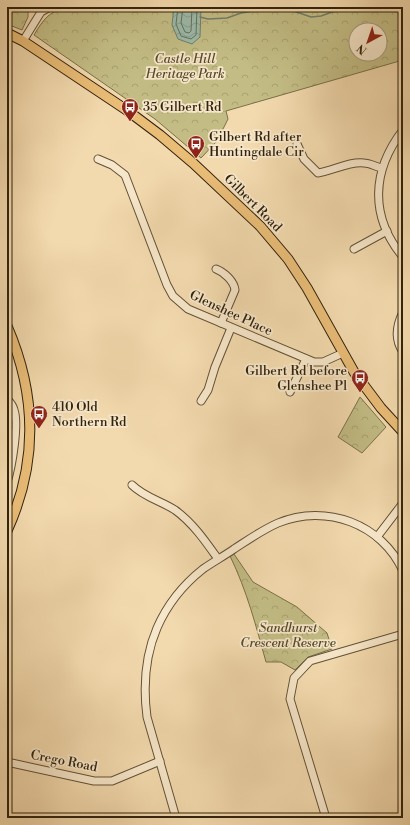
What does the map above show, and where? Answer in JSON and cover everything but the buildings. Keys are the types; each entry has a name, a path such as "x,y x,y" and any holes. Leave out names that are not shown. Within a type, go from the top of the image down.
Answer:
{"main road":[{"name":"Gilbert Road","path":"7,33 23,41 128,111 160,135 193,163 260,226 288,260 307,288 354,372 381,408 403,432"},
{"path":"7,326 18,354 24,377 29,405 30,432 24,482 17,508 7,531"}],"street":[{"path":"23,41 39,9 50,7"},
{"path":"403,130 389,150 382,168 378,192 379,207 382,219 387,231 403,256"},
{"path":"297,144 304,159 318,173 328,172 351,164 364,163 382,168"},
{"name":"Glenshee Place","path":"98,159 112,165 125,174 167,285 173,296 188,309 220,324 314,362 323,362 343,353"},
{"path":"354,249 387,231"},
{"path":"216,269 226,275 235,287 220,324"},
{"path":"403,312 398,322 396,333 400,348 403,352"},
{"path":"201,401 208,390 215,367 231,328"},
{"path":"290,392 306,359"},
{"path":"7,482 10,473 15,427 14,411 9,401"},
{"path":"132,485 138,491 175,511 200,534 218,559"},
{"path":"377,537 403,503"},
{"path":"176,818 149,723 145,703 145,675 150,647 157,627 183,588 204,568 262,531 278,523 297,517 317,515 336,517 355,523 377,537 394,555 403,571"},
{"path":"326,818 290,700 294,678 310,661 403,634"},
{"name":"Crego Road","path":"7,762 94,781 112,781 160,761"}],"green space":[{"path":"7,7 28,7 28,17 22,30 7,24"},
{"name":"Castle Hill Heritage Park","path":"67,7 403,7 403,60 226,111 228,119 217,141 201,158 155,119 34,35 47,17 56,11"},
{"path":"360,397 386,427 362,453 338,437"},
{"name":"Sandhurst Crescent Reserve","path":"234,554 253,582 297,607 327,633 332,649 308,657 295,670 281,662 266,662 246,595 230,556"}],"water":[{"path":"174,7 201,7 200,37 192,44 178,39 172,25"}],"waterway":[{"path":"200,17 208,19 227,18 241,13 276,8 285,8 311,17 321,16 346,7"}],"place":[{"name":"35 Gilbert Rd","path":"130,122"},
{"name":"Gilbert Rd after Huntingdale Cir","path":"196,159"},
{"name":"Gilbert Rd before Glenshee Pl","path":"360,393"},
{"name":"410 Old Northern Rd","path":"39,429"}]}
